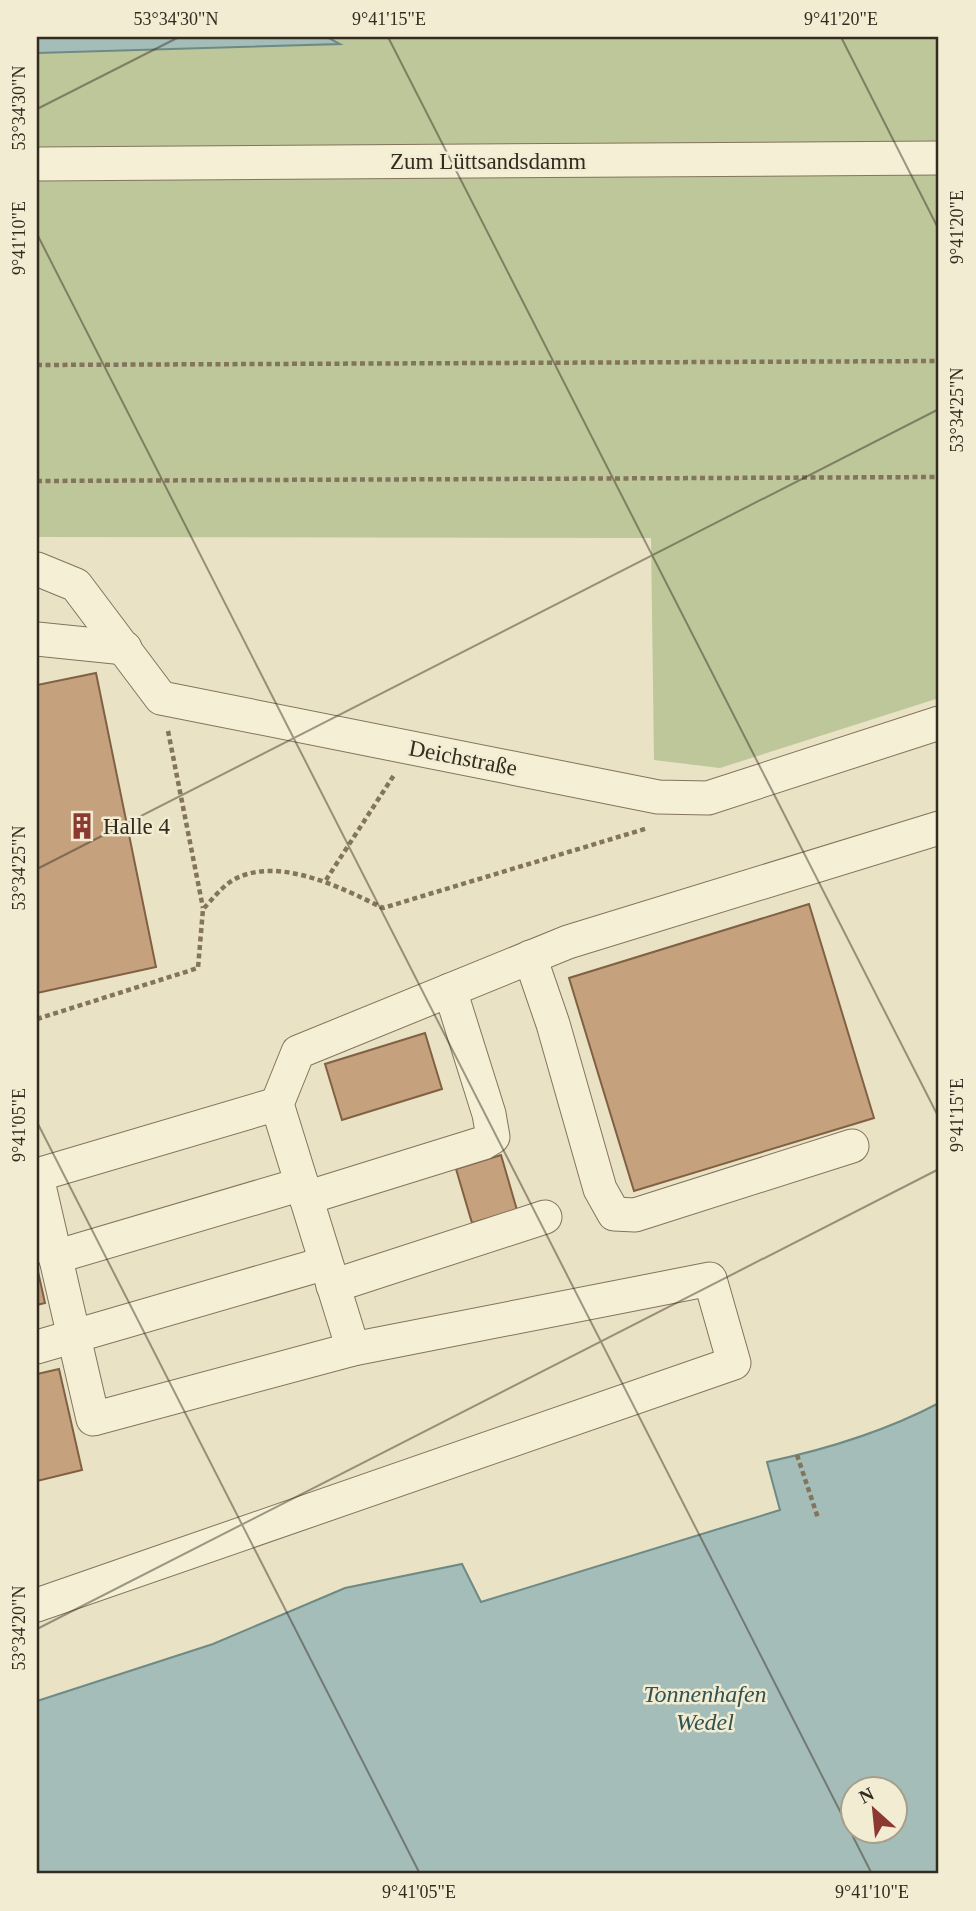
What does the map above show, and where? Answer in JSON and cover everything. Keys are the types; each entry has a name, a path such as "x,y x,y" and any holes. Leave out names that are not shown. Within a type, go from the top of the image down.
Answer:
{"street":[{"name":"Zum Lüttsandsdamm","path":"37,164 939,158"},
{"path":"37,569 76,585 161,698"},
{"path":"37,639 125,648"},
{"name":"Deichstraße","path":"161,698 658,797 708,798 939,723"},
{"path":"353,1349 277,1104 298,1052 568,942 939,828"},
{"path":"530,957 553,1024 600,1189 614,1214 635,1214 852,1146"},
{"path":"55,1257 483,1143 493,1137 489,1114 450,990"},
{"path":"37,1605 734,1363 710,1279 353,1349 93,1419 37,1176 277,1104"},
{"path":"37,1347 329,1275 545,1217"}],"path":[{"path":"37,365 939,361"},
{"path":"37,481 939,477"},
{"path":"37,1019 198,968 203,909 161,698"},
{"path":"326,880 412,747"},
{"path":"203,909 230,882 269,870 326,880 383,908 652,827"},
{"path":"797,1455 818,1518"}],"green space":[{"path":"327,37 939,37 939,151 37,156 37,53 338,43"},
{"path":"939,163 939,698 720,768 654,760 651,538 37,537 37,169"}],"water":[{"path":"37,37 327,37 340,44 37,53"},
{"name":"Tonnenhafen Wedel","path":"939,1403 939,1874 37,1874 37,1701 213,1644 345,1588 462,1564 481,1602 780,1510 767,1462 812,1451 898,1423"}],"building":[{"name":"Halle 4","path":"96,673 156,967 37,993 37,685"},
{"path":"809,904 874,1118 634,1191 569,978"},
{"path":"425,1033 442,1089 342,1120 325,1064"},
{"path":"501,1155 517,1210 472,1223 456,1169"},
{"path":"37,1267 45,1303 37,1305"},
{"path":"59,1369 82,1470 37,1481 37,1374"}],"place":[{"name":"Halle 4","path":"82,826"}]}
